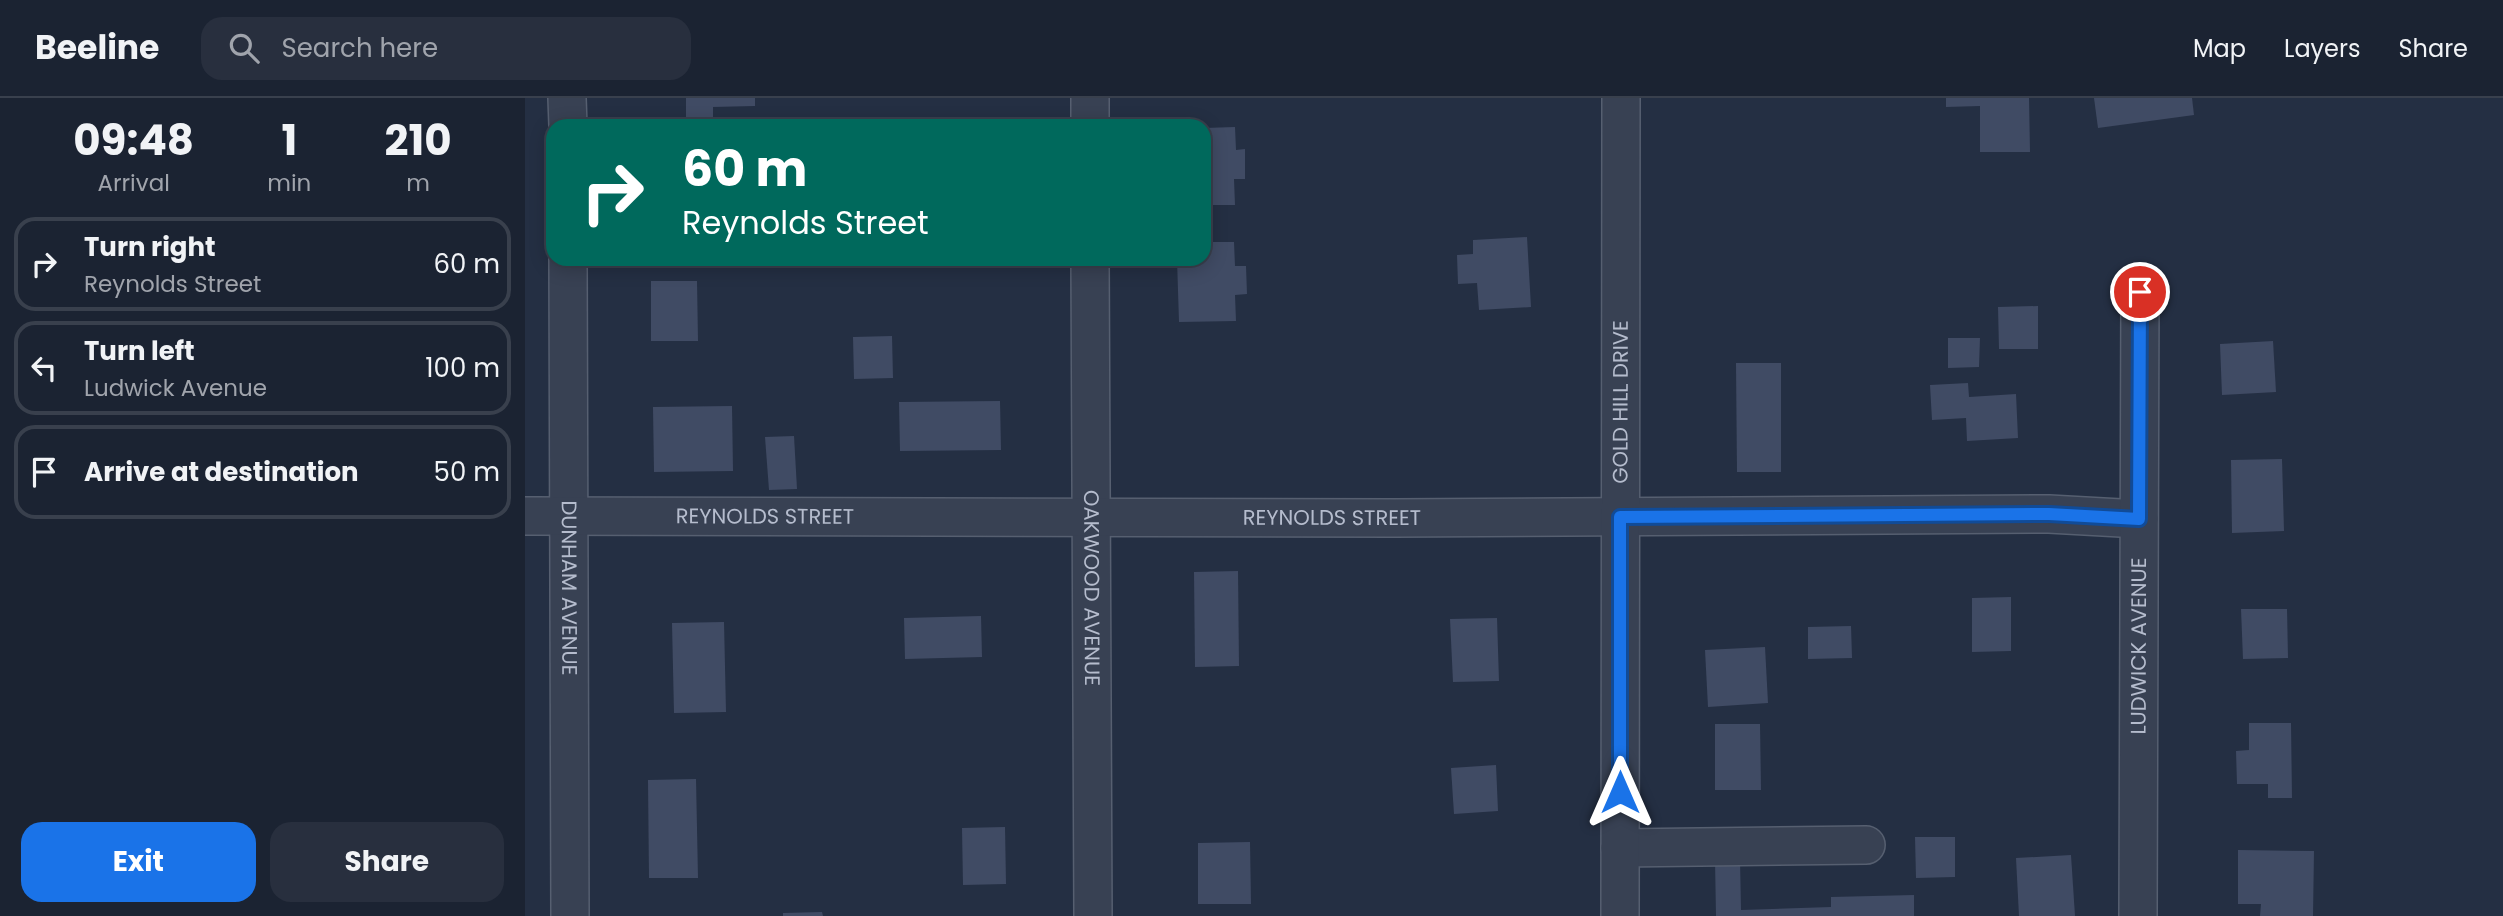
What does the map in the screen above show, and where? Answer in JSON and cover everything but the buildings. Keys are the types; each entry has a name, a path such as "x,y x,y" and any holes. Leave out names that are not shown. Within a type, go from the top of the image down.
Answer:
{"street":[{"path":"568,98 568,119"},
{"path":"1090,98 1090,119"},
{"name":"GOLD HILL DRIVE","path":"1620,916 1621,98"},
{"name":"DUNHAM AVENUE","path":"568,266 570,916"},
{"name":"OAKWOOD AVENUE","path":"1090,266 1093,916"},
{"name":"LUDWICK AVENUE","path":"2139,916 2140,292"},
{"name":"REYNOLDS STREET","path":"525,516 1091,519 2049,514 2139,519"},
{"path":"1620,848 1865,845"}],"route":[{"path":"1620,792 1620,517 2049,514 2139,519 2140,292"}]}
